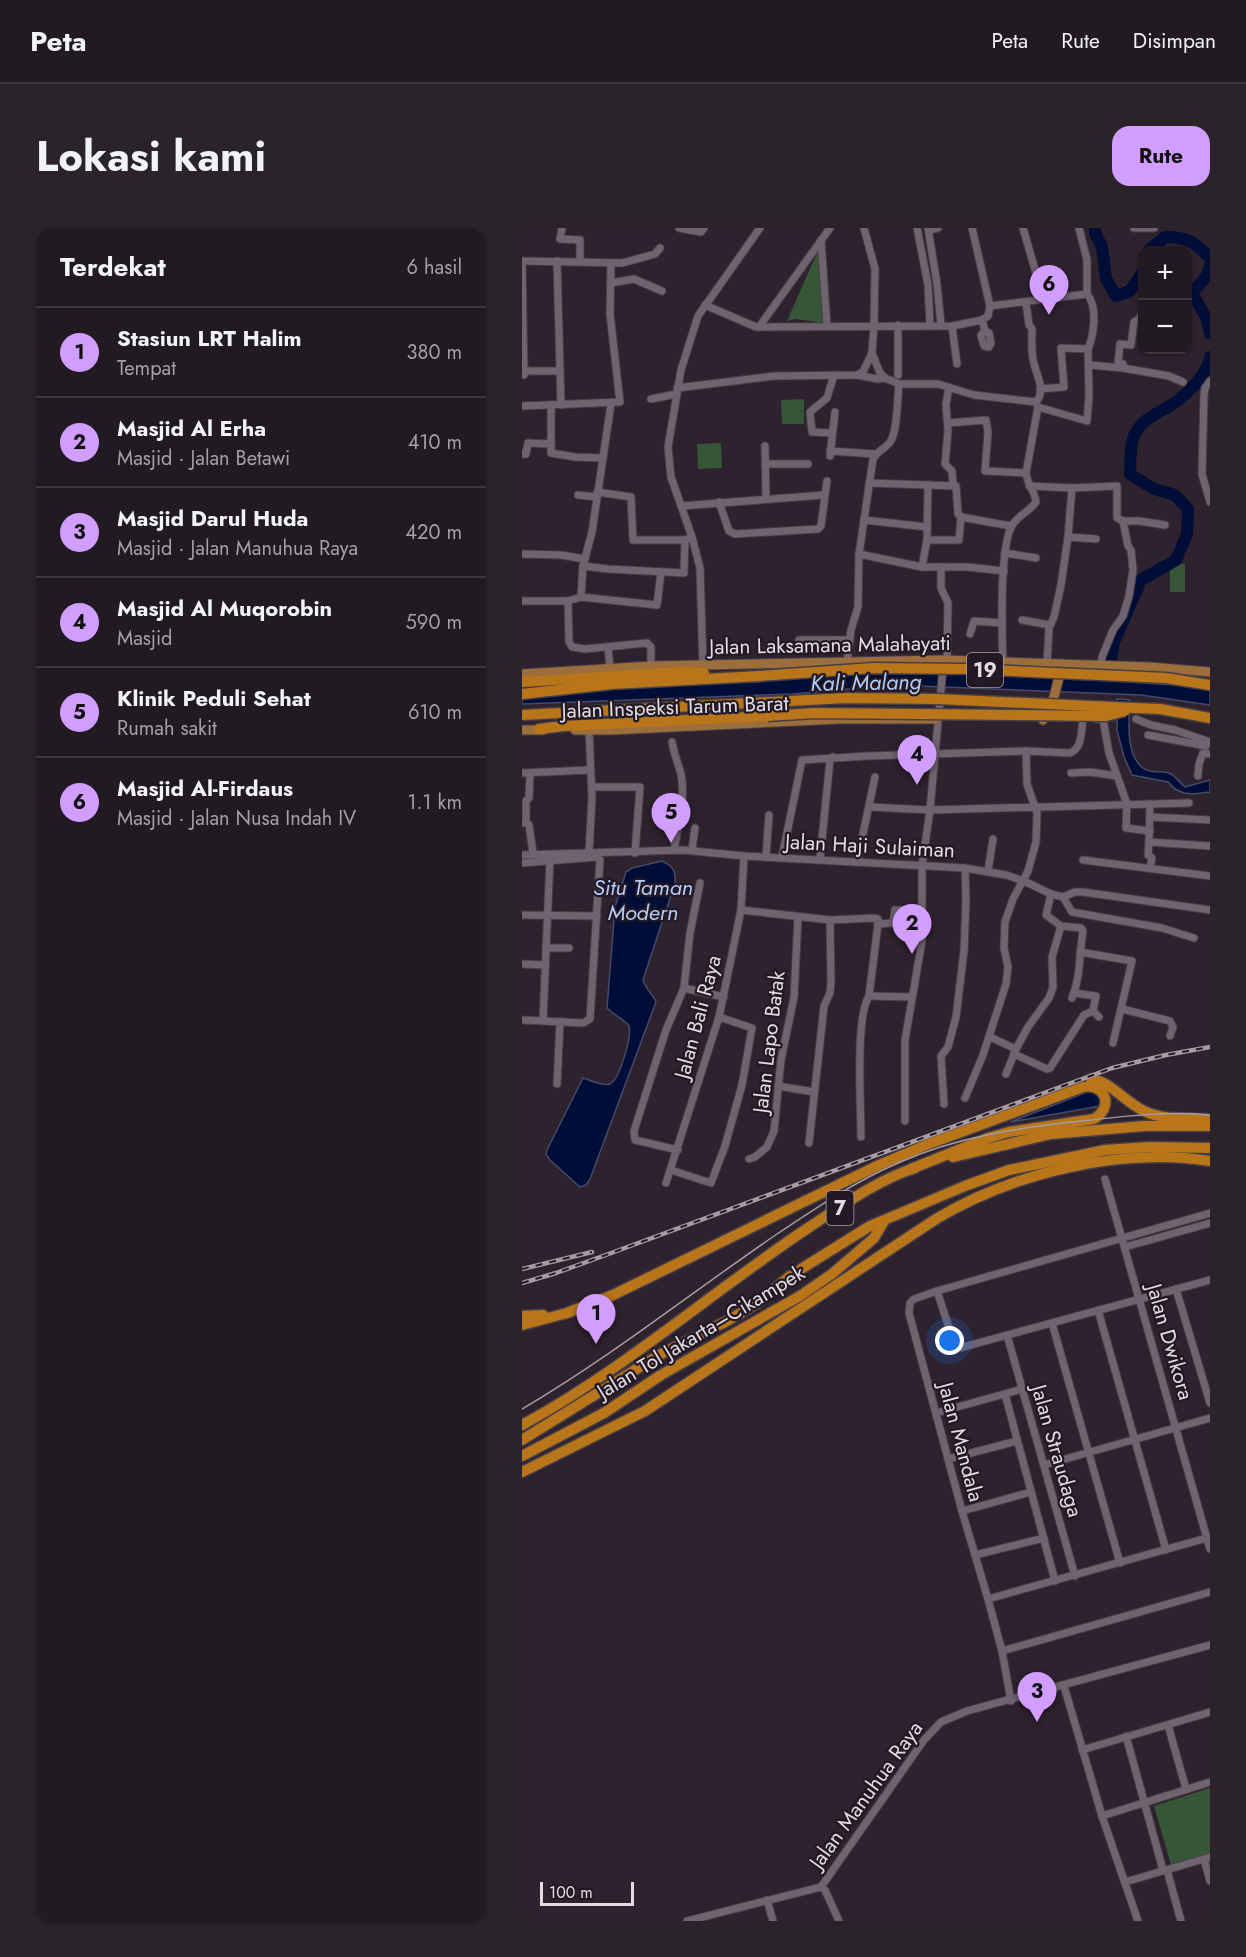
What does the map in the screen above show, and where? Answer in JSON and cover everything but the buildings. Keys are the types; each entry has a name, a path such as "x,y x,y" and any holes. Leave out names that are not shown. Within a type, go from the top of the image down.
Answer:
{"highway":[{"name":"19","path":"522,694 612,684 873,668 967,669 1166,678 1210,685"},
{"path":"522,682 681,672 760,676"},
{"name":"19","path":"522,716 846,698 937,699 1135,713 1160,710 1210,718"},
{"path":"539,729 814,713 1106,716 1135,713"},
{"path":"522,1316 543,1315 591,1298 876,1159 1081,1081 1089,1079 1102,1083 1129,1102 1153,1114 1210,1120"},
{"path":"522,1325 554,1317 614,1295 879,1165 937,1141 1083,1087 1097,1088 1105,1100 1106,1108 1094,1119 988,1138 911,1169"},
{"name":"Jalan Tol Jakarta–Cikampek","path":"522,1425 618,1363 823,1218 878,1185 911,1169 954,1156 1051,1134 1144,1126 1210,1126"},
{"name":"Jalan Tol Jakarta–Cikampek","path":"801,1269 870,1226 1009,1170 1104,1150 1149,1147 1210,1148"},
{"path":"522,1472 645,1411 936,1219 981,1196 1037,1175 1097,1163 1154,1158 1210,1161"},
{"name":"Jalan Tol Jakarta–Cikampek","path":"522,1456 604,1413 662,1375 800,1296 832,1274 874,1238 884,1221"},
{"name":"Jalan Tol Jakarta–Cikampek","path":"522,1440 659,1355 756,1304 790,1276"}],"main road":[{"name":"Jalan Laksamana Malahayati","path":"522,674 651,666 945,660 1121,666 1210,672"},
{"path":"1006,663 1018,667 1061,671 1096,670 1104,666"},
{"path":"1046,717 1061,671"},
{"name":"Jalan Inspeksi Tarum Barat","path":"522,730 589,730 840,719 1046,717"}],"street":[{"path":"562,228 560,239 580,240 580,261"},
{"path":"679,228 701,232 704,228"},
{"path":"703,666 700,568 689,538 668,461 668,447 676,391 698,316 760,228"},
{"path":"759,327 830,228"},
{"path":"857,375 863,372 872,353 874,325 875,269 864,228"},
{"path":"917,228 928,285 930,325"},
{"path":"938,228 928,229 941,326"},
{"path":"705,305 759,327 952,326 982,321 988,316 990,306 972,228"},
{"path":"1023,228 1036,273"},
{"path":"651,399 676,391 775,376 857,375 938,384 974,395 1037,405 1087,421 1088,349 1091,342 1094,309 1088,293 1087,260 1079,228"},
{"path":"1134,228 1154,228"},
{"path":"821,240 827,326"},
{"path":"560,370 524,373 522,261 611,263 632,261 655,254 660,248"},
{"path":"557,261 561,405"},
{"path":"522,406 624,402 611,325 611,263"},
{"path":"611,283 634,279 662,291"},
{"path":"990,306 1088,293"},
{"path":"1006,663 1002,623 1005,553 1011,526 1035,503 1035,496 1029,486 1026,473 1040,389 1033,362 1032,329 1029,325 1026,303"},
{"path":"1123,368 1123,364 1118,363 1120,344 1131,345 1134,322 1138,320"},
{"path":"982,321 985,331"},
{"path":"835,412 830,454 875,454 890,443 894,435 898,380 898,325"},
{"path":"952,326 957,364"},
{"path":"1040,389 1064,387 1061,348 1088,349"},
{"path":"872,353 878,371 885,378"},
{"path":"1089,366 1123,368 1169,376 1183,382"},
{"path":"832,433 812,432 810,412 827,398 834,375"},
{"path":"1210,381 1204,394 1202,474 1210,502"},
{"path":"949,387 945,410 948,423 945,464 952,471 958,514 962,518 1011,526"},
{"path":"581,597 584,562 592,531 611,404"},
{"path":"551,405 551,453 575,458 603,458"},
{"path":"948,423 986,420 988,432 985,471 1026,473"},
{"path":"522,454 526,454 528,443 551,444"},
{"path":"765,446 766,499"},
{"path":"847,662 858,607 859,554 875,454"},
{"path":"765,464 808,464"},
{"path":"719,502 729,531 735,538 820,528 827,481"},
{"path":"869,483 955,487"},
{"path":"922,567 927,540 928,485"},
{"path":"1029,486 1072,488 1117,486 1117,518 1123,521 1165,525"},
{"path":"1047,664 1050,625 1057,603 1068,537 1072,488"},
{"path":"578,495 632,497 633,540 689,538"},
{"path":"681,506 824,495"},
{"path":"927,540 959,540 962,518"},
{"path":"864,520 900,526 927,527"},
{"path":"1104,666 1102,657 1113,630 1123,616 1132,577 1131,550 1128,546 1123,521"},
{"path":"1068,537 1096,539"},
{"path":"522,554 561,555 584,562 684,573 689,538"},
{"path":"1005,553 1036,558"},
{"path":"859,554 922,567 1004,571"},
{"path":"904,1121 905,1040 922,942 922,866 930,810 939,690 945,660 948,603 941,588 941,567"},
{"path":"522,601 568,601 581,597 658,604 661,572"},
{"path":"568,601 569,642 573,647 585,649 632,643 650,645 651,666"},
{"path":"1022,620 1050,625"},
{"path":"970,634 974,621 1002,623"},
{"path":"800,640 850,640"},
{"path":"608,647 610,669"},
{"path":"1135,713 1151,725 1175,730 1208,747"},
{"path":"1046,717 1103,719 1109,753 1127,804 1126,828 1150,831"},
{"path":"782,857 802,760 1026,751 1070,753 1079,746 1083,718"},
{"path":"589,730 591,787 589,853"},
{"path":"1148,735 1208,747"},
{"path":"672,742 681,776 683,799 674,850"},
{"path":"1198,776 1199,764 1208,747"},
{"path":"964,1098 990,1037 1008,972 1004,948 1005,922 1013,899 1024,881 1036,842 1037,819 1027,784 1026,751"},
{"path":"820,859 830,760 833,757"},
{"path":"533,854 529,825 524,822 526,801 529,798 526,774 590,770"},
{"path":"1071,773 1090,772 1117,776"},
{"path":"857,862 875,777"},
{"path":"591,787 640,787 635,853"},
{"path":"870,807 930,810 1189,803"},
{"path":"1150,804 1148,855 1152,858 1150,868"},
{"path":"766,857 769,815"},
{"path":"1150,817 1210,820"},
{"path":"692,850 694,828"},
{"path":"988,871 993,839"},
{"path":"1149,842 1210,846"},
{"name":"Jalan Haji Sulaiman","path":"522,855 692,850 744,856 965,868 988,871 1024,881 1063,897 1075,892 1083,892 1210,910"},
{"name":"Jalan Bali Raya","path":"666,1184 724,997 741,910 744,856"},
{"path":"522,862 599,858 591,1016 583,1023 522,1020"},
{"path":"543,1020 550,859"},
{"path":"1083,860 1210,876"},
{"path":"944,1104 941,1056 948,1047 956,1017 966,900 965,868"},
{"path":"678,1150 635,1140 634,1131 666,1030 684,988 690,933 700,883"},
{"path":"1051,894 1046,915 1061,926 1083,930 1080,952 1081,968 1073,995 1096,996 1093,1011"},
{"path":"1063,897 1072,912 1162,928 1194,939"},
{"path":"741,910 830,920 878,919 869,996 864,1004 862,1016 861,1137"},
{"path":"878,924 893,923 895,910 922,911"},
{"path":"522,915 597,916"},
{"name":"Jalan Lapo Batak","path":"749,1159 767,1147 772,1138 781,1060 794,997 798,917"},
{"path":"809,1143 824,1006 830,993 830,920"},
{"path":"1006,1074 1028,1027 1049,998 1053,987 1052,957 1061,926"},
{"path":"546,948 569,948"},
{"path":"1080,952 1132,960 1113,1043"},
{"path":"522,964 545,965"},
{"path":"684,988 724,997"},
{"path":"869,996 911,997"},
{"path":"1122,1009 1170,1021 1173,1027 1170,1036"},
{"path":"990,1037 1047,1069 1050,1068 1084,1015 1093,1011"},
{"path":"1093,1011 1099,1017"},
{"path":"671,1170 711,1183 725,1146 742,1085 752,1033 751,1027 719,1017"},
{"path":"557,1084 560,1022"},
{"path":"778,1086 814,1092"},
{"name":"Jalan Dwikora","path":"1106,1179 1209,1538 1210,1549"},
{"name":"Jalan Mandala","path":"1011,1701 1002,1651 909,1310 911,1300 1210,1213"},
{"path":"1125,1247 1210,1223"},
{"path":"1170,1225 1172,1234"},
{"path":"937,1291 956,1350 1210,1280"},
{"path":"1176,1289 1210,1403"},
{"path":"1098,1310 1166,1550"},
{"path":"1052,1323 1120,1563"},
{"name":"Jalan Straudaga","path":"1007,1335 1075,1576"},
{"path":"936,1413 1022,1389"},
{"path":"1005,1394 1055,1581"},
{"path":"1044,1465 1210,1418"},
{"path":"948,1459 1017,1441"},
{"path":"962,1511 1031,1492"},
{"path":"975,1555 1044,1538"},
{"path":"988,1599 1209,1538"},
{"path":"1002,1651 1210,1592"},
{"name":"Jalan Manuhua Raya","path":"687,1921 821,1887 934,1727 959,1714 1210,1645"},
{"path":"1064,1686 1102,1816 1138,1921"},
{"path":"1082,1750 1126,1736 1209,1715"},
{"path":"1168,1725 1186,1789"},
{"path":"1126,1736 1181,1921"},
{"path":"1102,1816 1210,1782"},
{"path":"1125,1882 1207,1858 1210,1881"},
{"path":"821,1887 825,1890 839,1921"},
{"path":"767,1900 773,1921"}],"green space":[{"path":"820,246 824,323 795,319 787,321"},
{"path":"804,399 804,424 782,424 781,400"},
{"path":"721,443 722,468 698,469 697,444"},
{"path":"1170,564 1185,564 1185,592 1170,592"},
{"path":"1210,1788 1210,1853 1171,1865 1154,1806"}],"water":[{"name":"Kali Malang","path":"974,672 1175,685 1210,690 1210,705 1141,695 893,685 792,694 522,704 522,690 756,682 820,675"},
{"path":"1117,699 1130,700 1129,736 1133,755 1143,768 1171,774 1185,787 1210,780 1210,792 1184,793 1175,789 1168,782 1132,775 1124,757 1117,730"},
{"name":"Situ Taman Modern","path":"662,861 673,869 675,883 643,980 656,1002 590,1179 586,1185 580,1187 546,1154 583,1078 607,1085 618,1074 629,1039 629,1026 607,1008 615,907 626,872 632,868"},
{"path":"1092,1090 1100,1094 1100,1106 1011,1122"}],"waterway":[{"path":"1095,228 1102,247 1106,279 1116,296 1130,291 1138,279"},
{"path":"1154,246 1165,237 1185,239 1195,244 1210,258"},
{"path":"1210,265 1207,276 1192,293 1206,317 1210,333"},
{"path":"1108,676 1114,642 1141,580 1176,560 1187,534 1188,509 1175,495 1154,489 1130,474 1131,447 1134,436 1144,422 1177,401 1192,387 1206,369 1210,357"}],"tram line":[{"path":"522,1409 619,1346 806,1215 851,1187 898,1163 943,1146 989,1134 1036,1126 1146,1115 1210,1115"}],"railway":[{"path":"522,1283 614,1252 1112,1068 1210,1047"},
{"path":"522,1269 592,1252"}],"place":[{"name":"Masjid Al-Firdaus","path":"1049,315"},
{"name":"Masjid Al Muqorobin","path":"917,785"},
{"name":"Klinik Peduli Sehat","path":"671,843"},
{"name":"Masjid Al Erha","path":"912,954"},
{"name":"Stasiun LRT Halim","path":"596,1344"},
{"name":"Masjid Darul Huda","path":"1037,1722"}]}
